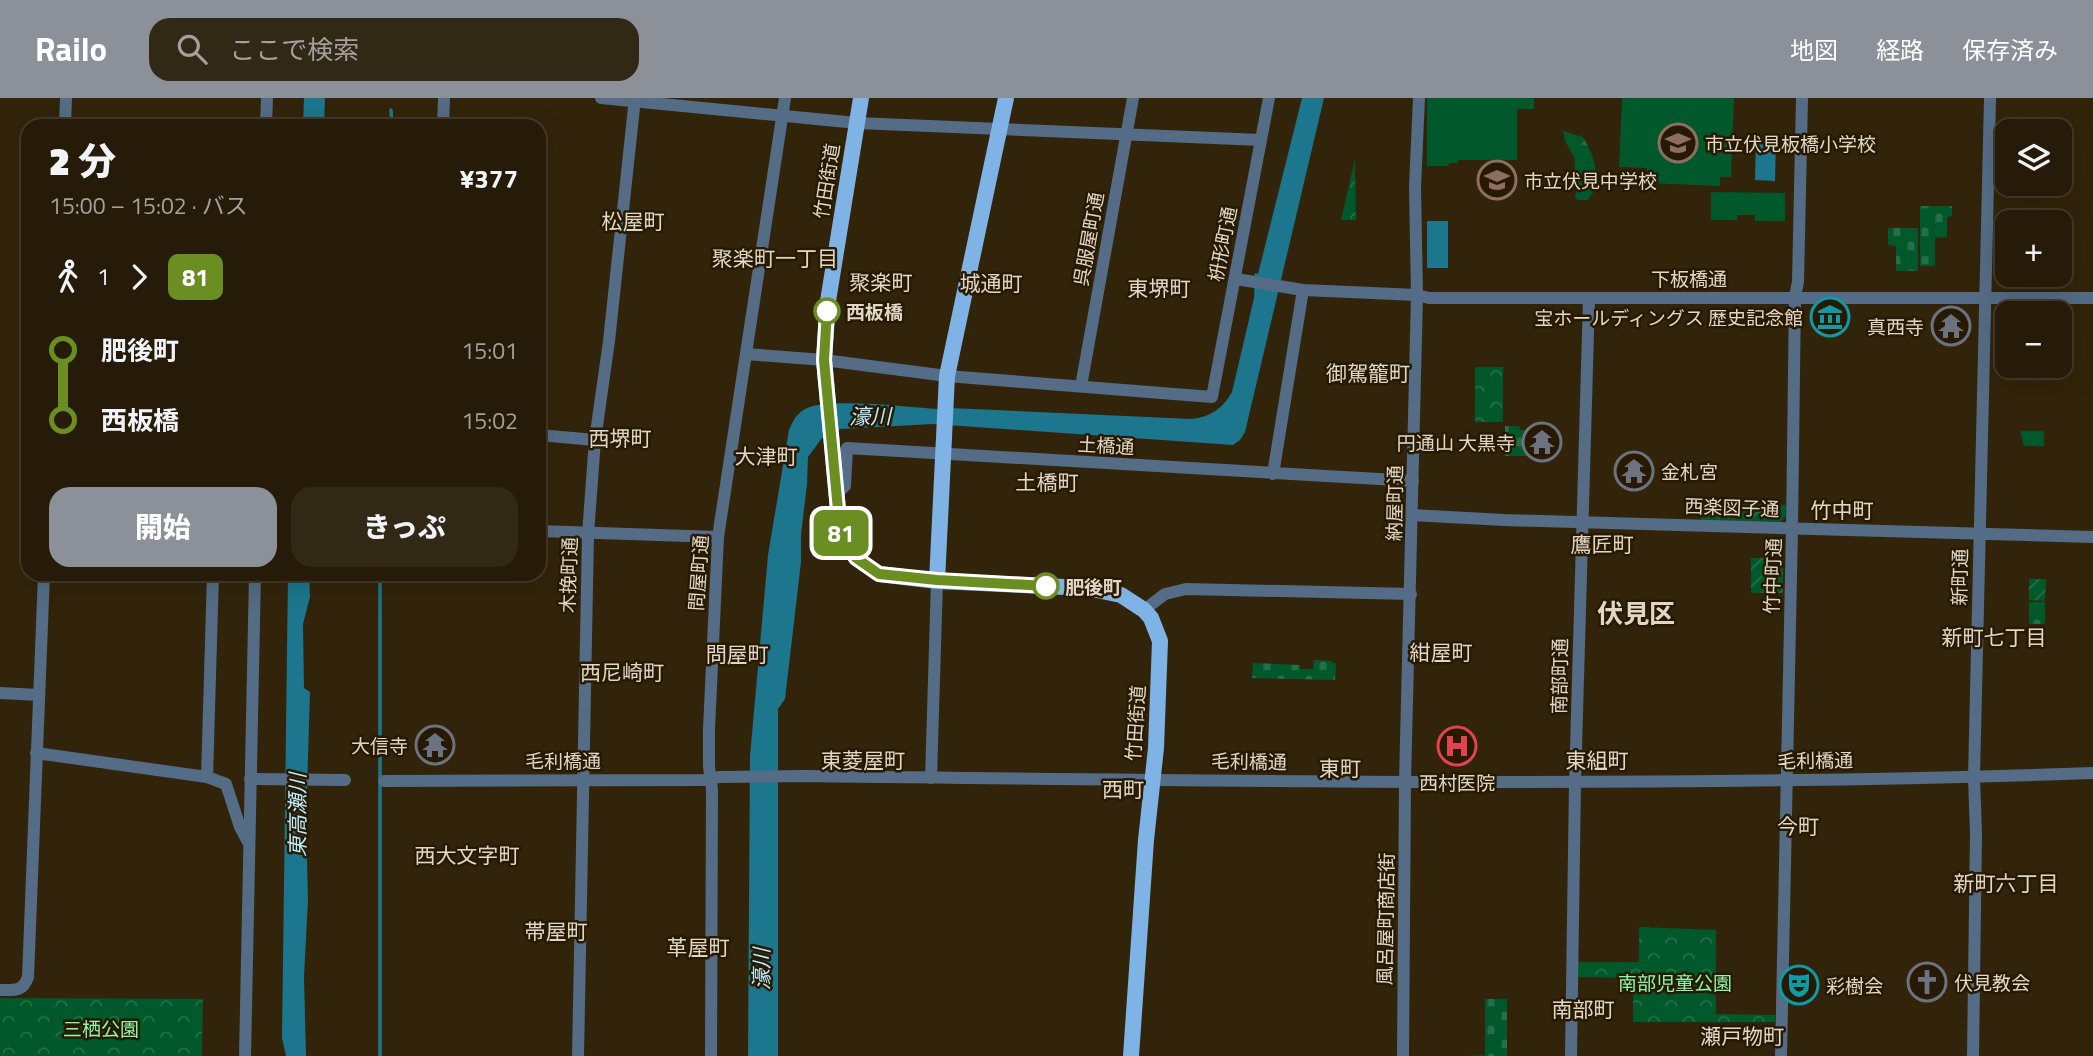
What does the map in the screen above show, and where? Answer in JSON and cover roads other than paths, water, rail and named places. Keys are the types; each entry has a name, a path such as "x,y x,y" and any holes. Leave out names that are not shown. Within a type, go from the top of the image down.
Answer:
{"main road":[{"name":"竹田街道","path":"861,98 828,301 824,360 840,531 856,558 879,574 1106,590 1133,601 1144,610 1151,618 1160,641 1156,748 1131,1056"},
{"path":"937,580 947,376 1006,98"}],"street":[{"path":"65,119 66,98"},
{"path":"266,119 267,98"},
{"path":"443,119 444,98"},
{"path":"601,98 857,123 1261,141"},
{"name":"問屋町通","path":"712,1056 710,716 718,537 785,98"},
{"name":"呉服屋町通","path":"1081,386 1133,98"},
{"name":"枡形町通","path":"1081,386 1212,397 1269,98"},
{"name":"納屋町通","path":"1405,782 1418,295 1415,187 1419,98"},
{"name":"竹中町通","path":"1781,1056 1795,296 1798,282 1802,98"},
{"name":"新町通","path":"1973,1056 1976,834 1974,777 1990,98"},
{"name":"木挽町通","path":"578,1056 589,531 595,440 609,341 635,100"},
{"name":"下板橋通","path":"1236,279 1303,290 1418,295 1429,298 2093,298"},
{"path":"1273,474 1303,290"},
{"name":"南部町通","path":"1571,1056 1575,783 1589,298"},
{"path":"746,354 824,360 947,376 1081,386"},
{"path":"546,436 595,440"},
{"name":"土橋通","path":"836,494 845,486 847,448 1413,481"},
{"name":"西楽図子通","path":"1412,514 2093,537"},
{"path":"546,531 718,537"},
{"path":"931,778 937,580"},
{"path":"0,990 20,990 28,977 44,581"},
{"path":"207,778 213,581"},
{"path":"245,1056 248,843 254,779 255,581"},
{"path":"1144,610 1165,594 1186,589 1411,594"},
{"path":"0,694 38,695"},
{"path":"36,754 207,778 226,784 248,843"},
{"name":"毛利橋通","path":"384,781 711,779 782,776 1575,783 2093,773"},
{"path":"254,779 341,780"},
{"name":"風呂屋町商店街","path":"1403,1056 1405,782"}],"water":[{"path":"304,98 325,98 324,119 303,119"},
{"name":"濠川","path":"1302,98 1324,98 1245,432 1240,440 1233,445 933,424 840,429 822,438 808,457 801,562 785,699 778,709 778,1056 748,1056 750,756 768,555 789,430 793,421 802,411 816,405 849,403 1191,419 1216,411 1232,392 1254,298 1254,277 1255,273 1258,274"},
{"path":"1756,137 1776,138 1775,181 1755,180"},
{"path":"1427,221 1448,221 1448,268 1427,268"},
{"name":"東高瀬川","path":"288,581 309,581 310,597 303,624 304,688 310,692 306,822 308,900 304,977 306,1056 286,1056 282,1038"}],"waterway":[{"path":"391,110 392,119"},
{"path":"380,581 380,1056"}],"place":[{"name":"市立伏見板橋小学校","path":"1678,143"},
{"name":"市立伏見中学校","path":"1497,180"},
{"name":"西板橋","path":"827,311"},
{"name":"宝ホールディングス 歴史記念館","path":"1830,317"},
{"name":"真西寺","path":"1951,326"},
{"name":"円通山 大黒寺","path":"1542,442"},
{"name":"金札宮","path":"1634,471"},
{"name":"肥後町","path":"1046,586"},
{"name":"大信寺","path":"435,745"},
{"name":"西村医院","path":"1457,746"},
{"name":"伏見教会","path":"1927,982"},
{"name":"彩樹会","path":"1799,985"}],"district":[{"name":"松屋町","path":"633,221"},
{"name":"聚楽町一丁目","path":"775,258"},
{"name":"聚楽町","path":"881,282"},
{"name":"城通町","path":"991,283"},
{"name":"東堺町","path":"1159,288"},
{"name":"御駕籠町","path":"1368,373"},
{"name":"西堺町","path":"620,438"},
{"name":"大津町","path":"766,456"},
{"name":"土橋町","path":"1047,482"},
{"name":"竹中町","path":"1842,510"},
{"name":"鷹匠町","path":"1602,544"},
{"name":"伏見区","path":"1636,613"},
{"name":"新町七丁目","path":"1994,637"},
{"name":"紺屋町","path":"1441,652"},
{"name":"問屋町","path":"737,654"},
{"name":"西尼崎町","path":"622,672"},
{"name":"東菱屋町","path":"863,760"},
{"name":"東組町","path":"1597,760"},
{"name":"東町","path":"1340,768"},
{"name":"西町","path":"1123,789"},
{"name":"今町","path":"1798,826"},
{"name":"西大文字町","path":"467,855"},
{"name":"新町六丁目","path":"2006,883"},
{"name":"帯屋町","path":"556,931"},
{"name":"革屋町","path":"698,947"},
{"name":"南部町","path":"1583,1009"},
{"name":"瀬戸物町","path":"1742,1036"}],"park label":[{"name":"南部児童公園","path":"1675,982"},
{"name":"三栖公園","path":"101,1028"}]}
